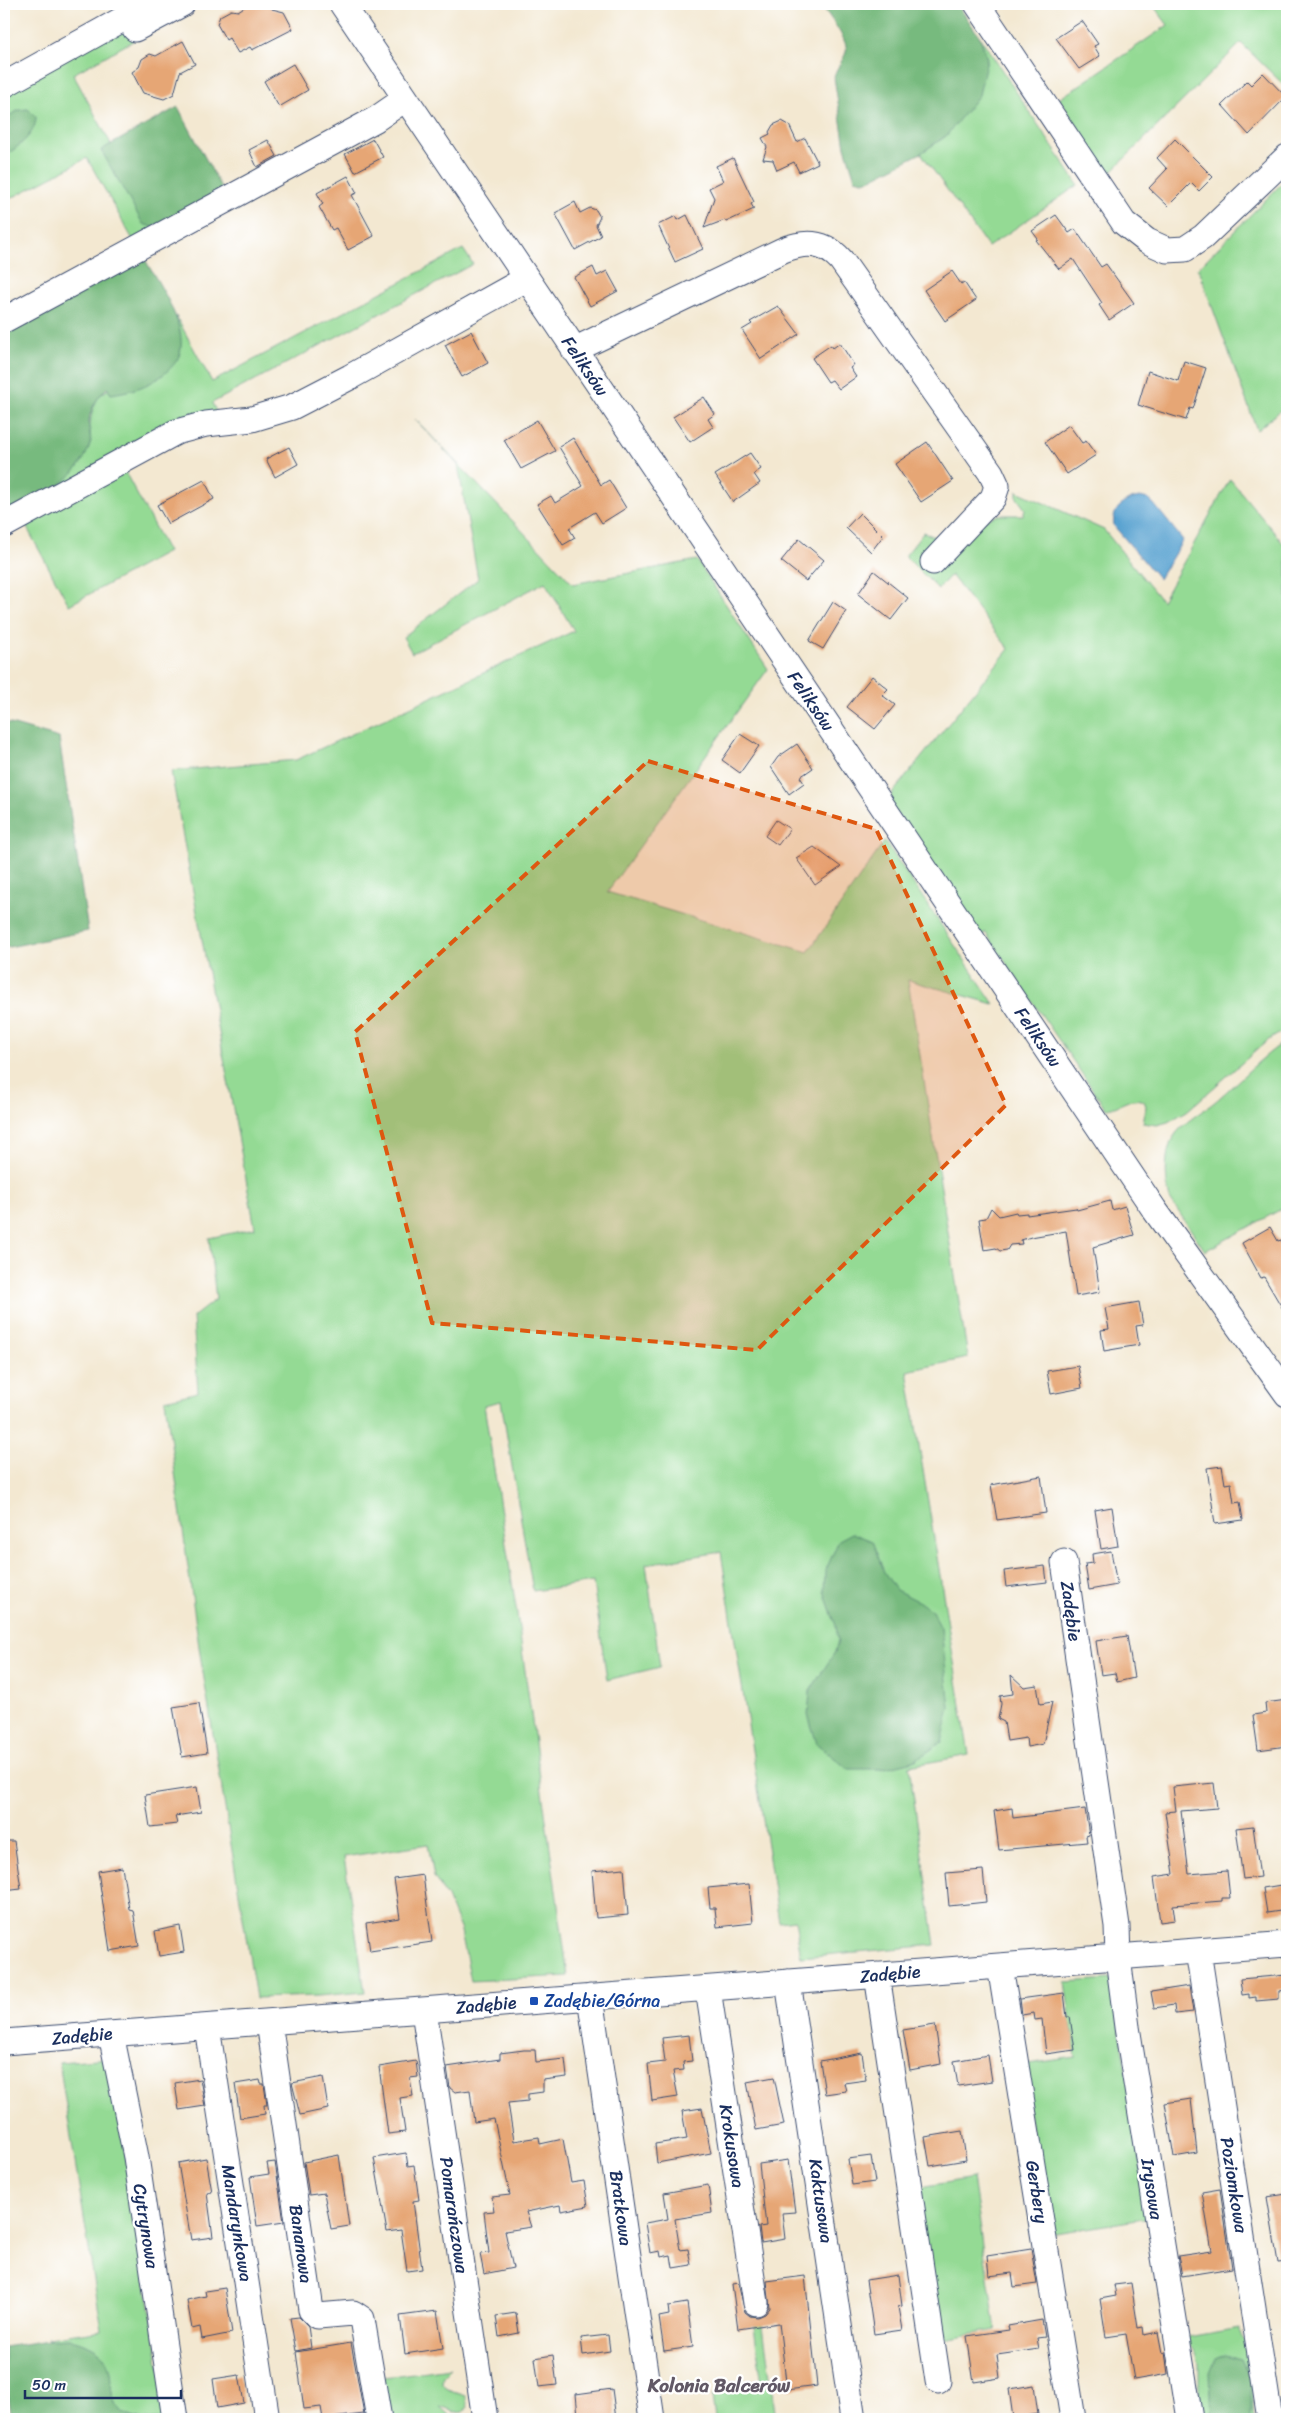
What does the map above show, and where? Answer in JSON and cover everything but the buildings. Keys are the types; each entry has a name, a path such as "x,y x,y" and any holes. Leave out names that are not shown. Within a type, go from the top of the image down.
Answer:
{"street":[{"path":"4,85 150,4"},
{"path":"131,31 182,4"},
{"name":"Feliksów","path":"342,4 1154,1209 1287,1394"},
{"path":"977,4 1124,223 1147,241 1167,250 1185,249 1203,237 1287,157"},
{"path":"4,320 376,119 405,99"},
{"path":"574,350 783,250 806,243 828,248 841,260 991,473 997,486 993,498 933,562"},
{"path":"4,525 176,432 206,424 261,417 298,404 526,279"},
{"name":"Zadębie","path":"1064,1562 1111,1887 1118,1941 1118,1958"},
{"name":"Zadębie","path":"4,2042 1287,1944"},
{"name":"Poziomkowa","path":"1198,1951 1270,2419"},
{"name":"Irysowa","path":"1118,1958 1139,2105 1190,2419"},
{"name":"Gerbery","path":"1000,1966 1073,2419"},
{"path":"877,1975 938,2382"},
{"name":"Kaktusowa","path":"788,1982 854,2419"},
{"name":"Krokusowa","path":"708,1989 756,2303"},
{"name":"Bratkowa","path":"590,1997 652,2419"},
{"name":"Pomarańczowa","path":"424,2011 485,2419"},
{"name":"Bananowa","path":"269,2022 311,2310 318,2316 353,2313 362,2320 379,2419"},
{"name":"Mandarynkowa","path":"207,2026 267,2419"},
{"name":"Cytrynowa","path":"111,2034 134,2148 175,2419"}],"highlighted area":[{"path":"648,761 876,829 1006,1105 757,1350 432,1323 355,1032"}],"green space":[{"path":"821,4 957,4 980,37 987,59 979,95 946,136 921,153 871,179 863,181 855,179 845,147 834,77 845,55 846,47 837,28"},
{"path":"1152,4 1287,4 1287,88 1241,43 1109,174 1059,99 1168,25"},
{"path":"124,23 133,41 73,74 111,144 101,151 155,228 133,240 87,158 4,202 4,93"},
{"path":"980,37 1078,185 988,247 921,153 946,136 987,59"},
{"path":"178,107 223,191 155,228 143,224 101,150"},
{"path":"28,109 36,117 33,129 25,140 4,157 4,119 19,110"},
{"path":"1287,178 1287,405 1257,430 1198,268"},
{"path":"463,249 473,264 212,403 219,417 4,516 91,442 91,418 99,396 181,335 176,316 212,382"},
{"path":"142,254 175,315 181,341 178,359 164,374 145,385 132,390 111,394 107,388 91,412 89,424 90,444 84,458 76,469 55,488 4,516 4,329"},
{"path":"415,419 573,584 697,560 768,669 607,892 808,952 885,841 994,1004 908,980 968,1358 907,1371 969,1755 909,1766 935,1945 801,1957 795,1920 779,1922 721,1552 646,1564 660,1667 607,1680 593,1582 533,1591 501,1401 484,1405 517,1614 568,1976 471,1981 461,1931 447,1897 434,1877 428,1844 344,1857 365,1992 256,1998 200,1654 165,1400 198,1392 193,1317 216,1299 209,1238 255,1228 171,771 296,760 574,631 545,582 412,653 403,637 478,579 458,465"},
{"path":"124,470 168,552 69,605 25,524"},
{"path":"1230,479 1287,548 1287,1029 1267,1041 1187,1111 1168,1122 1157,1125 1143,1123 1146,1106 1144,1101 1134,1100 1106,1109 985,932 981,938 887,800 1009,649 951,575 938,589 905,556 924,532 938,539 950,525 946,533 999,515 1023,515 1025,509 1017,498 1017,491 1104,530 1162,601"},
{"path":"4,722 59,738 88,931 4,948"},
{"path":"1287,1040 1287,1206 1205,1251 1170,1199 1166,1168 1170,1145 1182,1127 1217,1100 1259,1061"},
{"path":"852,1533 872,1541 884,1572 896,1590 918,1601 932,1611 941,1628 950,1707 942,1742 914,1761 881,1769 848,1769 817,1744 808,1715 810,1691 835,1652 838,1640 836,1626 824,1591 825,1572 839,1540"},
{"path":"1111,1979 1150,2218 1049,2234 1021,2065 1076,2057 1065,1982"},
{"path":"110,2058 168,2419 143,2420 129,2417 118,2409 103,2359 93,2348 76,2342 49,2340 48,2338 102,2330 59,2062"},
{"path":"973,2178 996,2330 938,2340 915,2188"},
{"path":"760,2305 776,2419 715,2419 712,2396 762,2384 751,2306"},
{"path":"1239,2328 1241,2337 1250,2348 1254,2363 1254,2419 1199,2419 1199,2363 1196,2352 1182,2338"},
{"path":"71,2339 100,2352 110,2370 112,2390 118,2408 126,2414 140,2419 12,2419 4,2370 4,2347 49,2340"},
{"path":"1225,2355 1242,2359 1251,2378 1251,2419 1211,2419 1209,2373 1215,2359"},
{"path":"450,2368 443,2375 442,2383 447,2389 465,2395 468,2406 464,2411 454,2412 440,2407 450,2416 464,2419 384,2419 377,2378"}],"water":[{"path":"1140,497 1148,499 1153,503 1183,540 1159,579 1114,526 1115,515 1120,506 1129,500"}],"place":[{"name":"Zadębie/Górna","path":"534,2001"}],"district":[{"name":"Kolonia Balcerów","path":"719,2385"}]}
